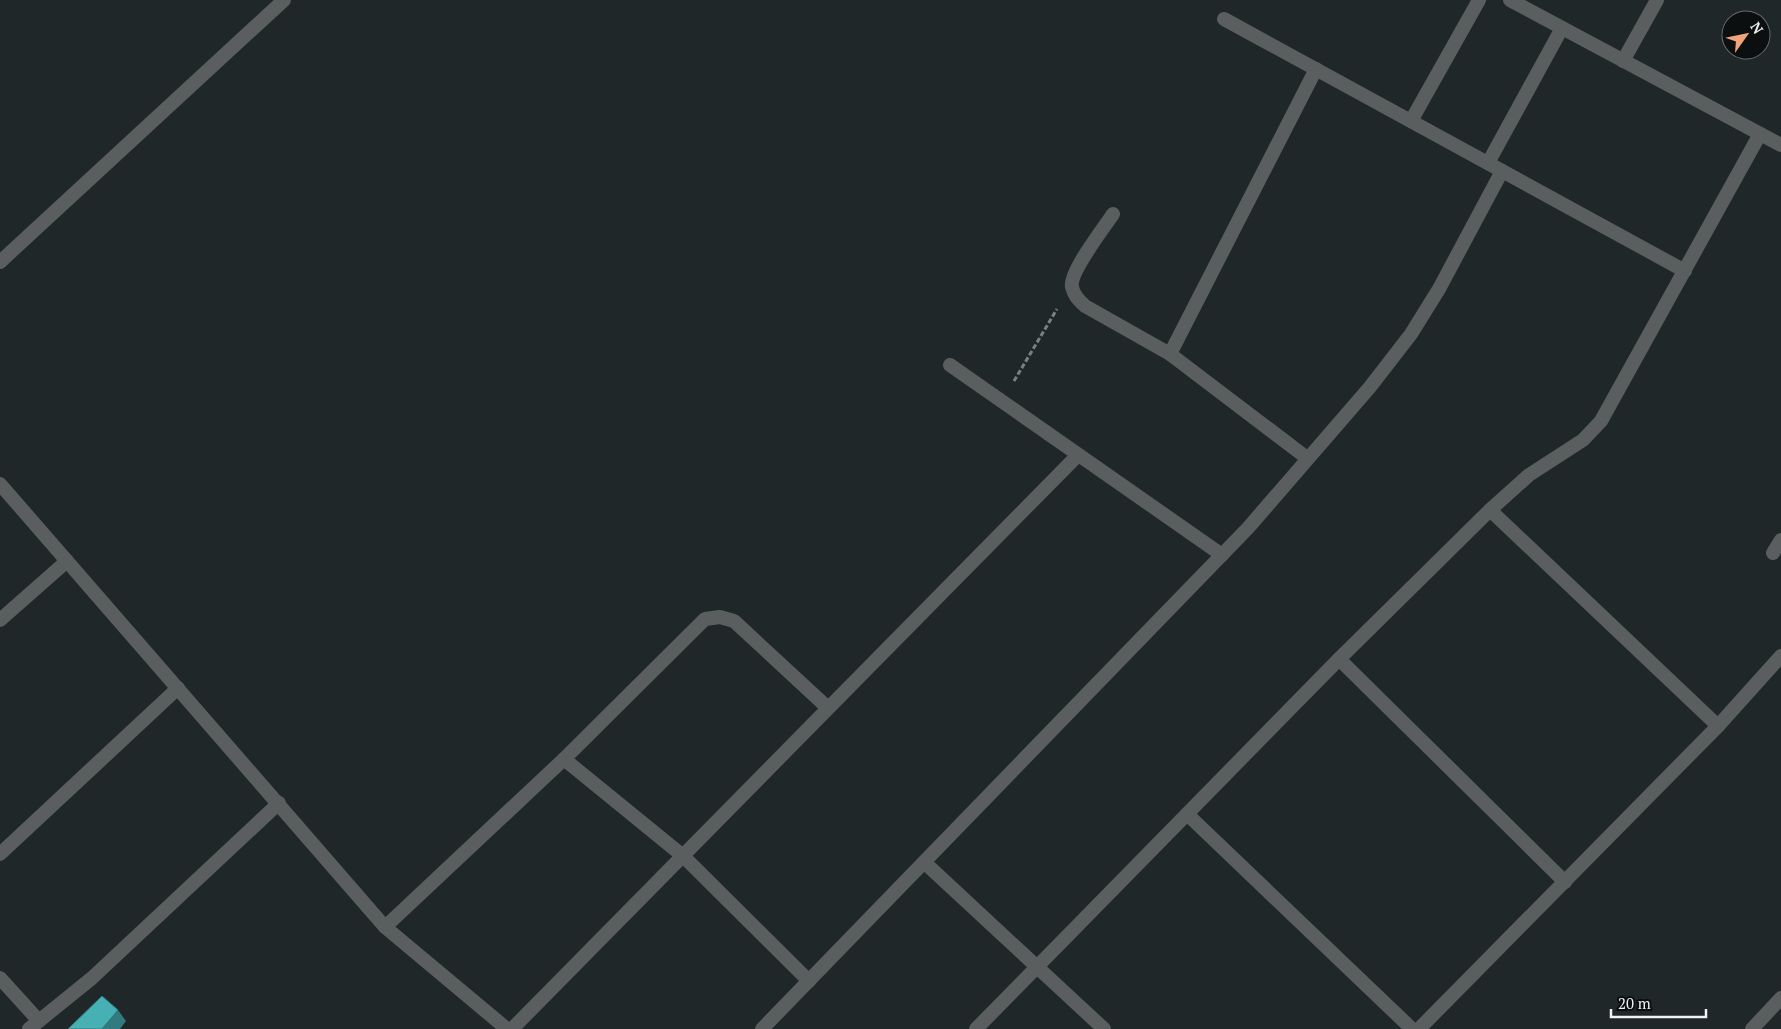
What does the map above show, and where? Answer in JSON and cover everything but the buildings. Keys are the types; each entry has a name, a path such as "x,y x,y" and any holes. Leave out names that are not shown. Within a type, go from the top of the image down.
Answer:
{"street":[{"path":"0,262 284,0"},
{"path":"1411,121 1479,0"},
{"path":"1510,0 1781,145"},
{"path":"1623,61 1657,0"},
{"path":"1224,19 1685,271"},
{"path":"1488,163 1562,28"},
{"path":"1170,354 1316,69"},
{"path":"976,1029 1339,659 1490,510 1529,475 1583,440 1601,421 1760,134"},
{"path":"762,1029 1248,528 1370,387 1411,334 1439,289 1502,171"},
{"path":"1113,214 1077,269 1071,285 1075,297 1085,306 1170,354 1307,458"},
{"path":"950,365 1222,555"},
{"path":"512,1029 1078,455"},
{"path":"0,484 385,926 507,1029"},
{"path":"1490,510 1718,726"},
{"path":"1773,553 1781,540"},
{"path":"0,620 67,560"},
{"path":"385,926 564,759 705,619 720,617 734,621 828,708"},
{"path":"1419,1029 1718,726 1781,656"},
{"path":"1339,659 1564,882"},
{"path":"0,854 178,688"},
{"path":"564,759 683,856 809,981"},
{"path":"0,978 34,1025 92,978 279,803"},
{"path":"1187,814 1412,1029"},
{"path":"924,862 1104,1029"},
{"path":"1752,1029 1781,998"}],"path":[{"path":"1002,401 1071,285"}]}
